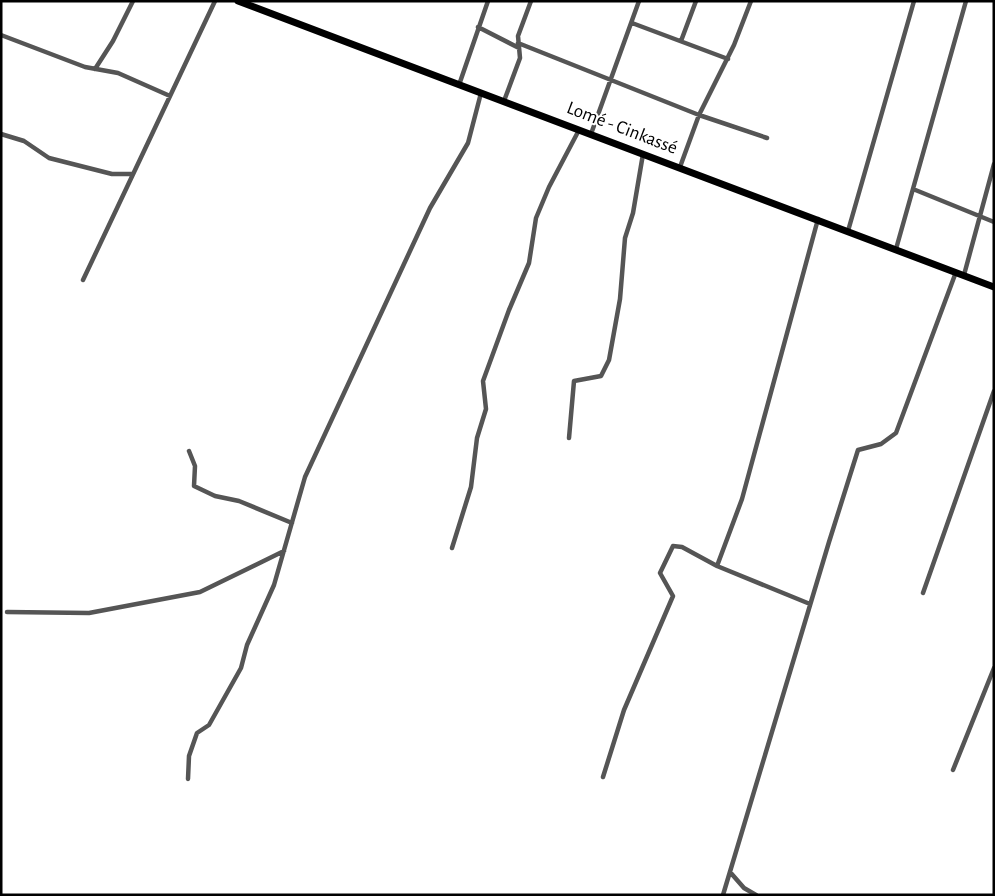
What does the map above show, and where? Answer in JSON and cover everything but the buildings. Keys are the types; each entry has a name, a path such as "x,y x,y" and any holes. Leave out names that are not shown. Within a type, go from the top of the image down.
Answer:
{"highway":[{"name":"Lomé - Cinkassé","path":"238,1 964,274 994,287"}],"street":[{"path":"95,69 113,41 133,1"},
{"path":"83,280 215,1"},
{"path":"459,84 488,1"},
{"path":"504,101 520,58 518,36 531,1"},
{"path":"591,134 639,1"},
{"path":"681,41 696,1"},
{"path":"680,167 699,115 728,59 751,1"},
{"path":"848,231 914,1"},
{"path":"896,249 966,1"},
{"path":"632,23 728,59"},
{"path":"478,28 699,115 767,138"},
{"path":"1,35 85,67 118,73 170,96"},
{"path":"188,779 188,756 197,733 209,725 241,668 247,645 274,585 305,477 430,208 468,142 481,93"},
{"path":"452,548 471,487 477,438 486,409 483,381 509,310 529,263 536,218 549,187 579,130"},
{"path":"1,134 24,141 49,158 112,174 133,174"},
{"path":"569,438 574,380 601,376 609,360 620,299 625,238 633,213 643,154"},
{"path":"964,274 994,164"},
{"path":"913,189 994,222"},
{"path":"717,566 742,499 818,220"},
{"path":"723,895 858,450 881,444 896,433 956,272"},
{"path":"923,593 994,391"},
{"path":"188,450 195,466 194,486 215,496 239,501 292,522"},
{"path":"602,777 624,710 673,596 660,573 673,546 682,547 717,566 810,604"},
{"path":"7,612 89,613 200,592 284,551"},
{"path":"953,770 994,668"},
{"path":"730,872 744,888 756,895"}]}
